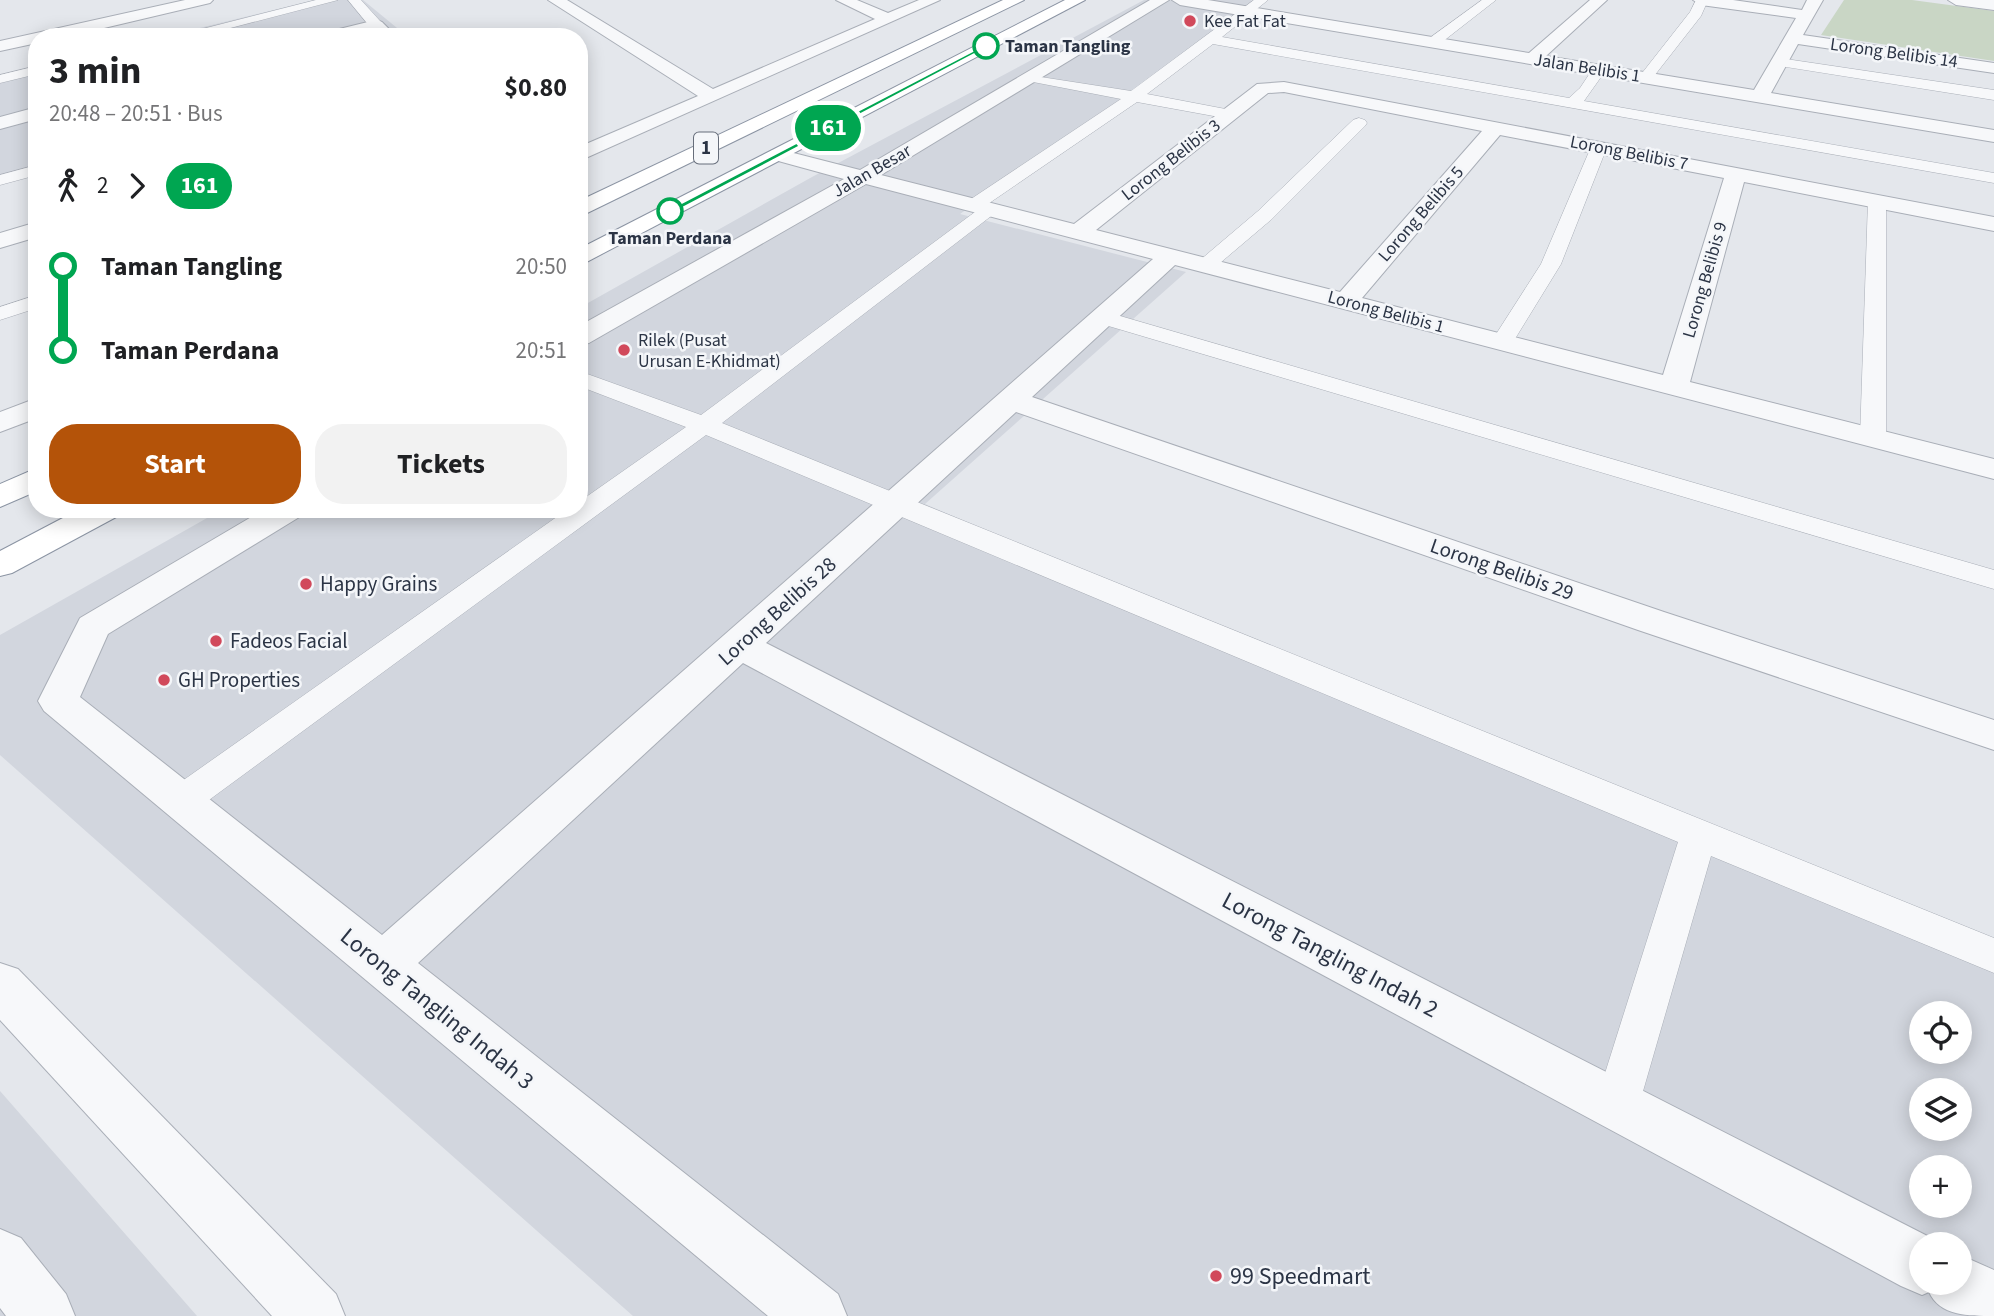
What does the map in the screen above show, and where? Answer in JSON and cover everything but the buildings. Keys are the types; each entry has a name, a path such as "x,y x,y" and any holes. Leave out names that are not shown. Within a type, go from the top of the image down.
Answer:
{"highway":[{"path":"936,36 996,0"},
{"name":"1","path":"588,206 936,36 1016,0"},
{"name":"1","path":"588,254 1077,0"},
{"path":"0,497 28,483"},
{"path":"3,564 89,518"}],"street":[{"path":"82,28 205,0"},
{"path":"556,0 712,97"},
{"path":"844,0 888,19"},
{"path":"588,151 932,0"},
{"name":"Jalan Besar","path":"588,332 863,177 1161,0"},
{"name":"Jalan Belibis 1","path":"1180,0 1255,5 1330,26 1994,136"},
{"path":"1532,59 1599,0"},
{"path":"1702,0 1811,7 1759,97"},
{"path":"1955,0 1994,5"},
{"path":"1330,26 1351,9"},
{"path":"362,28 376,24 380,28"},
{"name":"Lorong Belibis 14","path":"1793,38 1994,68"},
{"path":"0,46 28,40"},
{"name":"Lorong Belibis 7","path":"1263,89 1294,88 1994,224"},
{"name":"Lorong Belibis 3","path":"1079,232 1263,89"},
{"path":"0,123 28,115"},
{"name":"Lorong Belibis 5","path":"1346,301 1496,127"},
{"name":"Lorong Belibis 1","path":"778,155 1994,469"},
{"name":"Lorong Belibis 9","path":"1674,386 1736,174"},
{"path":"0,241 28,232"},
{"name":"Lorong Belibis 28","path":"383,964 1171,256"},
{"name":"Lorong Belibis 29","path":"1011,400 1651,621 1994,735"},
{"path":"0,423 28,411"},
{"name":"Lorong Tangling Indah 3","path":"274,518 93,627 58,701 816,1316"},
{"name":"Lorong Tangling Indah 2","path":"739,645 1909,1258"},
{"path":"0,985 314,1316"},
{"path":"0,1259 44,1316"},
{"path":"1972,1292 1994,1303"}],"lane":[{"path":"215,28 332,0"},
{"path":"354,0 376,24"},
{"path":"1432,43 1490,0"},
{"path":"1646,77 1696,13 1702,0"},
{"path":"588,508 704,425 982,207 1255,5"},
{"path":"1210,40 1994,178"},
{"path":"1779,62 1994,95"},
{"path":"1572,103 1585,91 1599,70"},
{"path":"0,79 28,72"},
{"path":"1033,78 1230,114"},
{"path":"1206,265 1265,215 1359,123"},
{"path":"1502,342 1551,264 1599,147"},
{"path":"0,180 28,172"},
{"path":"1873,438 1877,201"},
{"path":"0,314 28,304"},
{"path":"1103,317 1994,580"},
{"path":"588,381 704,425 1994,956"},
{"path":"181,801 575,518"},
{"path":"1617,1105 1699,833"}],"shaded area":[{"path":"315,0 363,0 397,28 200,28"},
{"path":"1144,0 1252,0 1242,15 960,214 1186,272 925,504 1994,965 1994,1316 633,1316 0,755 0,635 207,518 588,518 588,303 812,177"},
{"path":"28,69 28,175 0,183 0,76"},
{"path":"0,1091 197,1316 0,1316"}],"green space":[{"path":"1844,0 1912,0 1994,11 1994,61 1821,35"}],"bus line":[{"name":"161","path":"670,211 986,46"}],"place":[{"name":"Kee Fat Fat","path":"1190,21"},
{"name":"Taman Tangling","path":"986,46"},
{"name":"Taman Perdana","path":"670,211"},
{"name":"Rilek (Pusat Urusan E-Khidmat)","path":"624,350"},
{"name":"Happy Grains","path":"306,584"},
{"name":"Fadeos Facial","path":"216,641"},
{"name":"GH Properties","path":"164,680"},
{"name":"99 Speedmart","path":"1216,1276"}]}
